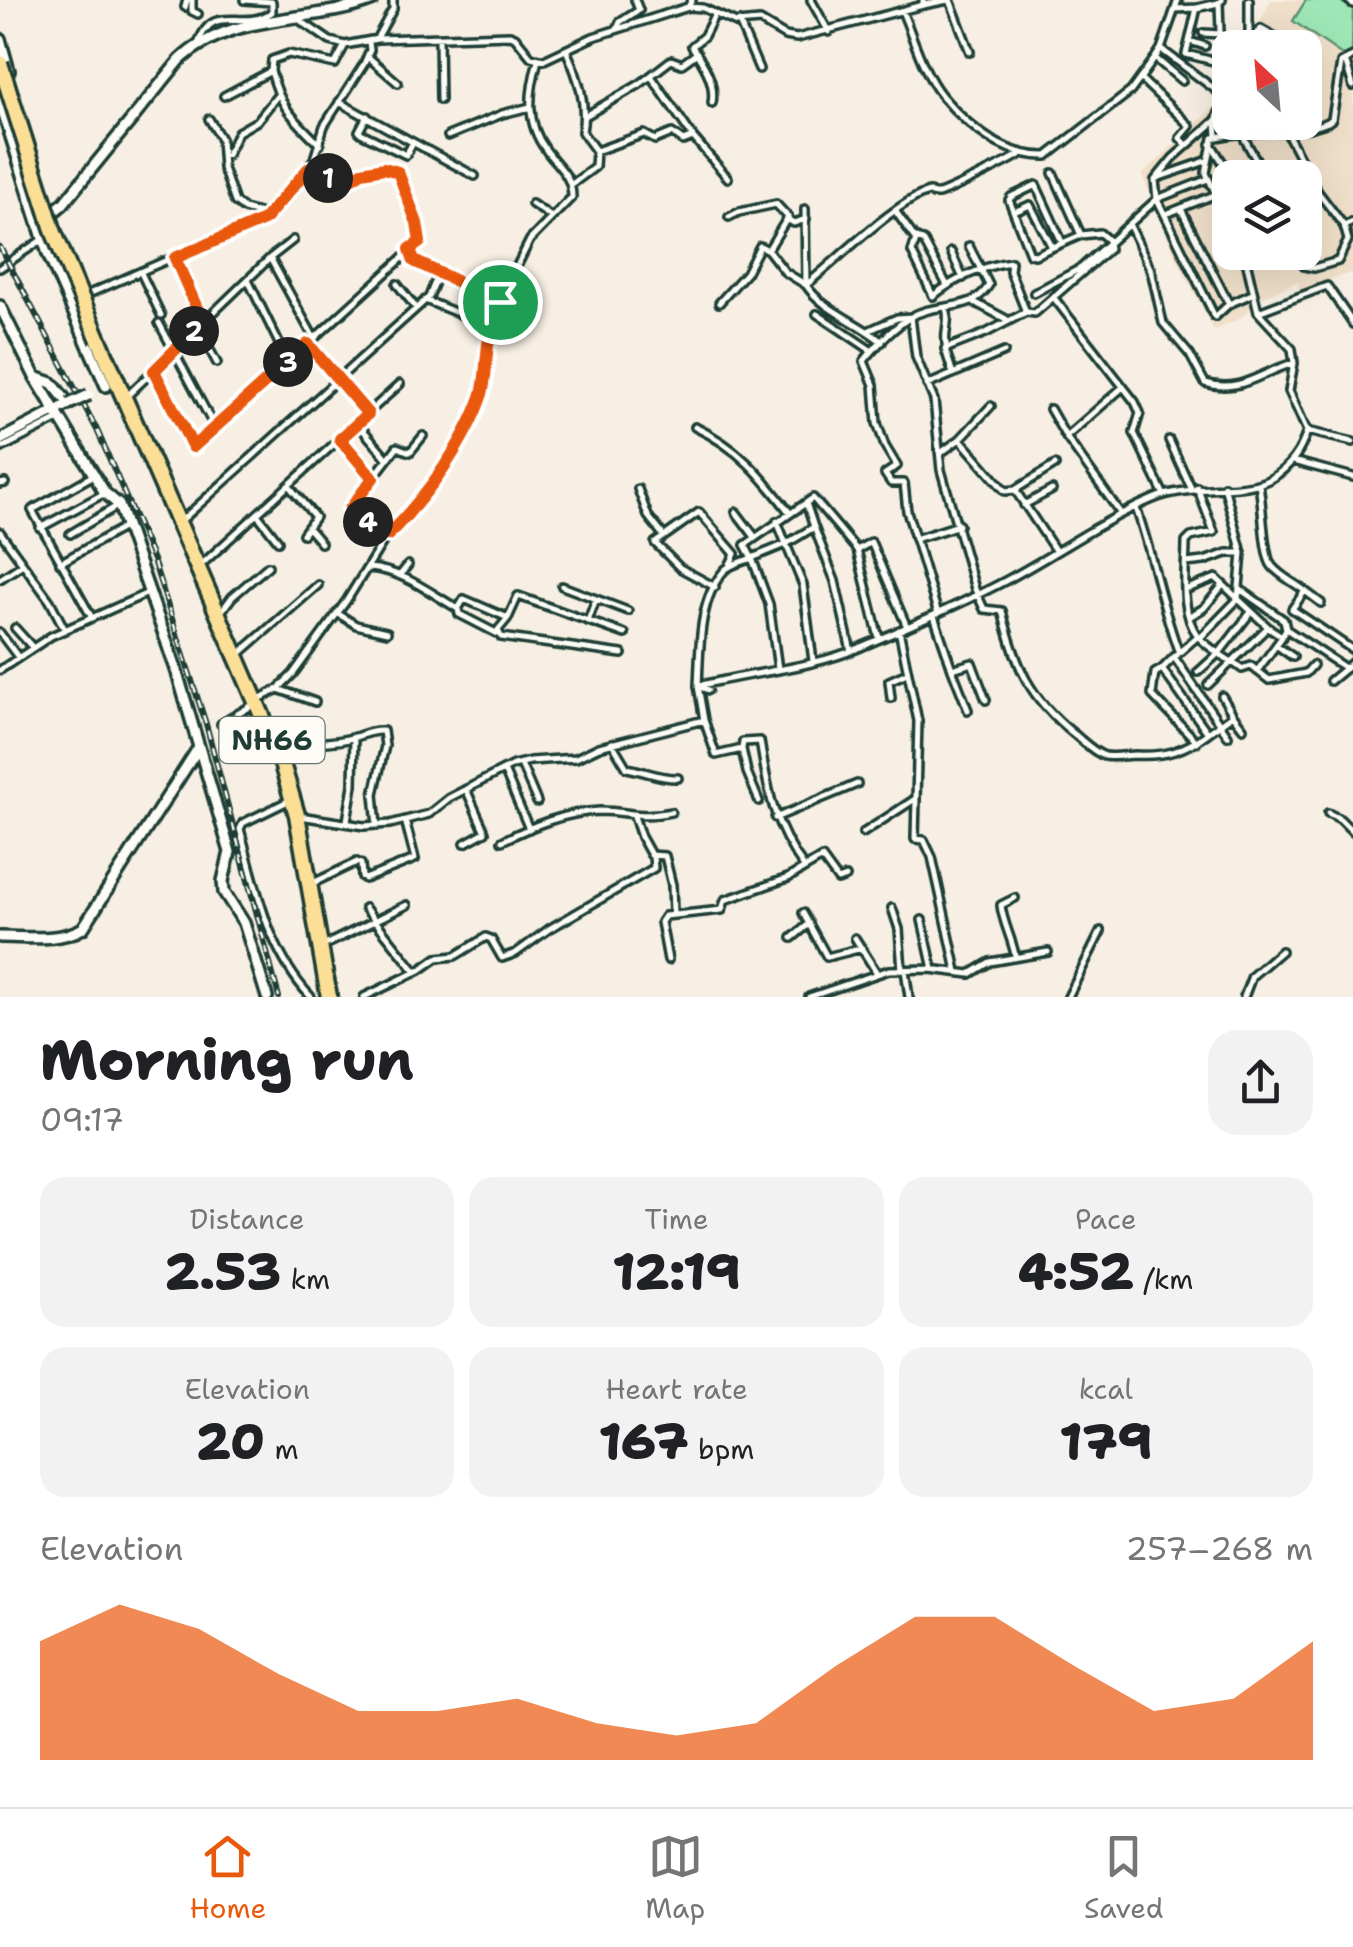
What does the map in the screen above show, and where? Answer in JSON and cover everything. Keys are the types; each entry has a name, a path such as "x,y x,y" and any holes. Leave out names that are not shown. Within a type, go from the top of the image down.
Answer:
{"highway":[{"name":"NH66","path":"0,64 54,233 110,379 278,753 297,816 326,997"},
{"name":"NH66","path":"0,80 50,236 96,341"},
{"name":"NH66","path":"110,379 127,396 165,499 179,520 237,656 275,762 326,997"}],"street":[{"path":"40,223 52,215 172,69 197,46 272,12 272,1 244,0"},
{"path":"197,46 208,21 219,15 297,18 337,12 373,0"},
{"path":"377,39 389,20 392,0"},
{"path":"617,29 620,22 639,10 634,0"},
{"path":"811,0 829,32"},
{"path":"538,60 690,3 739,22 760,21 785,36 798,38 923,3 949,0 970,52"},
{"path":"902,11 942,96 991,141 1022,153 1047,156 1130,91 1161,50 1178,0"},
{"path":"1249,0 1250,30"},
{"path":"1174,9 1221,1 1221,30"},
{"path":"188,2 198,14"},
{"path":"1197,8 1186,54 1212,62"},
{"path":"712,104 709,74 692,46 704,36 714,14"},
{"path":"297,18 330,42 345,44 377,39 510,35 538,60"},
{"path":"739,22 759,69"},
{"path":"1202,34 1212,34"},
{"path":"439,38 440,100"},
{"path":"0,39 52,215 84,296 110,379"},
{"path":"84,296 269,216 308,169 324,126 368,57 368,40"},
{"path":"1190,41 1205,46"},
{"path":"320,145 291,119 277,96 272,60 286,54 335,64 345,44"},
{"path":"1161,50 1212,87"},
{"path":"566,52 578,76 586,116 582,132 596,151 596,164 572,184"},
{"path":"586,116 671,60 682,64 697,53"},
{"path":"1322,124 1332,119 1341,63 1353,56"},
{"path":"368,57 398,83"},
{"path":"1155,58 1182,82"},
{"path":"221,724 278,690 293,674 388,535 449,460 472,417 485,381 492,328 500,302 530,240 572,197 572,184 544,148 531,120 529,95 538,60"},
{"path":"1344,60 1353,86"},
{"path":"224,96 271,71"},
{"path":"651,76 693,138 728,178"},
{"path":"1140,79 1190,126 1180,138 1187,145"},
{"path":"227,155 238,132 258,122 277,96"},
{"path":"0,102 43,239 110,379"},
{"path":"339,102 474,176"},
{"path":"448,136 530,107"},
{"path":"367,116 361,133 406,155 412,142"},
{"path":"209,119 221,138 223,168 236,202 244,210 269,216"},
{"path":"1212,123 1157,178 1157,199 1214,317 1229,304 1252,294"},
{"path":"596,151 644,134 655,140 672,133 683,142 693,138"},
{"path":"1212,190 1207,161 1214,140"},
{"path":"1299,140 1318,192 1344,226 1348,240 1338,261 1322,266"},
{"path":"1211,144 1221,160"},
{"path":"806,285 924,193 944,192 1010,163 1022,153"},
{"path":"1157,178 1207,161"},
{"path":"154,371 193,446 419,242 395,170 366,170 346,182 308,169"},
{"path":"1053,172 1080,235"},
{"path":"1034,292 1081,268 1157,199 1208,179"},
{"path":"947,348 1026,312 1035,313 1109,248 1100,232 1080,235 1034,255 1030,254 1011,197 1036,185 1062,242"},
{"path":"1166,214 1212,196"},
{"path":"532,204 550,216"},
{"path":"730,217 776,204 794,223 806,220"},
{"path":"1014,212 1030,206 1052,247"},
{"path":"1182,209 1229,304"},
{"path":"805,210 806,285"},
{"path":"896,212 914,236 924,242 947,285"},
{"path":"768,250 788,219"},
{"path":"1344,226 1353,222"},
{"path":"1130,224 1151,270 1163,323 1190,355 1204,382 1223,388 1241,385 1294,363"},
{"path":"914,236 912,252 933,296 934,307"},
{"path":"0,267 43,239"},
{"path":"127,396 270,258 294,240"},
{"path":"720,303 746,273 760,246 792,278 882,342"},
{"path":"968,710 914,539 904,482 891,483 885,474 897,466 884,446 877,422 874,385 864,360 911,317 934,307 974,302 989,286 969,246"},
{"path":"410,249 418,265 500,302"},
{"path":"951,252 963,278"},
{"path":"175,258 217,362"},
{"path":"270,258 314,338"},
{"path":"933,296 963,278 1012,262 1010,270 1026,312"},
{"path":"1247,270 1258,312 1292,349 1289,392 1307,431"},
{"path":"179,520 425,300 434,290 439,272"},
{"path":"142,273 160,315"},
{"path":"248,280 288,362"},
{"path":"397,284 416,308"},
{"path":"1258,312 1327,286 1353,324"},
{"path":"1054,298 1140,413 1134,433 1164,495"},
{"path":"425,300 492,328"},
{"path":"974,302 1008,320"},
{"path":"0,306 57,415 105,493 118,505 150,592 230,852 224,892 244,923 266,997"},
{"path":"946,307 947,348 953,374"},
{"path":"817,314 872,351"},
{"path":"870,330 897,318 911,317"},
{"path":"911,317 916,357 934,400 941,470 977,594 984,608 1002,610 1011,648 1029,690 1055,719 1094,750 1109,756 1180,750 1233,714"},
{"path":"159,323 215,428"},
{"path":"308,344 368,414"},
{"path":"927,385 1004,352"},
{"path":"35,377 52,383 69,404"},
{"path":"0,450 110,379"},
{"path":"198,566 400,384"},
{"path":"1066,437 1123,387"},
{"path":"942,452 991,406"},
{"path":"1050,409 1121,514"},
{"path":"0,440 57,415"},
{"path":"357,423 388,458"},
{"path":"694,427 714,436 751,463 790,513"},
{"path":"1307,431 1353,442"},
{"path":"698,686 862,650 1164,495 1194,488 1259,485 1293,460 1307,431"},
{"path":"388,535 350,510 399,446 410,452 423,436"},
{"path":"340,439 373,478"},
{"path":"960,439 1005,491 1015,490 1055,465"},
{"path":"1169,440 1214,532 1186,542 1185,590 1199,637 1242,670 1251,666 1269,680 1306,673 1313,665"},
{"path":"1293,460 1353,477"},
{"path":"92,618 32,510 94,475"},
{"path":"1259,485 1266,522 1266,556 1275,570 1321,603"},
{"path":"289,486 315,517 305,531 321,543"},
{"path":"1197,742 1152,696 1155,673 1238,599 1242,552 1224,486"},
{"path":"638,489 648,516 663,535"},
{"path":"1015,490 1056,551"},
{"path":"1024,505 1052,490"},
{"path":"40,528 105,493"},
{"path":"778,669 769,604 745,545 813,498 857,550 879,638"},
{"path":"806,503 835,582 851,650"},
{"path":"70,534 118,505"},
{"path":"1136,508 1149,544 1176,656 1228,736"},
{"path":"715,587 693,578 667,558 655,542 699,512 735,554 715,587 702,630 698,686 704,720 716,755 742,749"},
{"path":"736,512 755,537"},
{"path":"257,514 278,541"},
{"path":"777,520 803,585 814,661"},
{"path":"914,539 960,525"},
{"path":"60,563 126,526"},
{"path":"728,567 786,544 814,527"},
{"path":"0,532 50,600 65,630"},
{"path":"857,550 871,542 907,627"},
{"path":"1186,563 1242,552"},
{"path":"0,579 23,564"},
{"path":"218,614 268,566"},
{"path":"400,576 408,566"},
{"path":"368,568 386,569 400,576 458,609 459,614 478,627 498,634 622,654"},
{"path":"1185,590 1216,578 1268,627 1284,630"},
{"path":"237,656 318,585"},
{"path":"1190,617 1204,608 1223,585"},
{"path":"562,586 628,611"},
{"path":"1239,589 1284,630 1345,668"},
{"path":"1257,671 1306,591"},
{"path":"0,670 65,630 150,592"},
{"path":"498,634 518,596 625,634"},
{"path":"458,609 464,599 508,618"},
{"path":"588,621 596,599"},
{"path":"1292,609 1353,650"},
{"path":"1198,672 1220,652 1251,612"},
{"path":"337,613 356,625 387,632"},
{"path":"1208,685 1268,627"},
{"path":"16,628 33,648"},
{"path":"899,630 918,721 916,839 924,840 932,857 958,971"},
{"path":"0,633 18,657"},
{"path":"1276,645 1293,657"},
{"path":"1330,681 1353,662"},
{"path":"952,669 972,663 986,700"},
{"path":"1162,669 1208,732"},
{"path":"891,698 889,681 908,672"},
{"path":"698,686 708,690"},
{"path":"278,690 315,702"},
{"path":"1222,696 1243,728"},
{"path":"297,816 376,826 428,814 466,789 521,763 550,758 561,761 704,720"},
{"path":"278,753 298,744 383,731 385,746 374,794 376,826"},
{"path":"348,821 354,786 354,737"},
{"path":"758,801 746,772 742,742 760,741 775,818 784,840 804,867"},
{"path":"612,744 627,768 678,778"},
{"path":"0,938 72,935 83,928 199,747"},
{"path":"521,763 537,802"},
{"path":"504,770 530,828"},
{"path":"775,818 857,784"},
{"path":"465,843 486,832 466,789"},
{"path":"863,832 915,799"},
{"path":"286,802 240,826 274,947 311,997"},
{"path":"502,841 574,814 600,812 647,818 671,812"},
{"path":"1328,814 1353,832"},
{"path":"364,997 436,958 454,956 489,937 502,958 516,953 548,928 654,868 653,857 640,837 634,816"},
{"path":"308,885 356,862 366,879 415,859 405,819"},
{"path":"653,857 664,854 666,858 673,914"},
{"path":"668,960 661,919 673,914 722,910 725,900 788,878 822,858 838,880 846,877"},
{"path":"1015,898 1000,909 1010,928 1015,955"},
{"path":"319,948 408,906"},
{"path":"365,908 415,971"},
{"path":"892,908 900,929 909,997"},
{"path":"803,913 826,957 862,948"},
{"path":"922,920 933,969"},
{"path":"792,938 809,924"},
{"path":"1068,997 1100,931"},
{"path":"855,938 877,973"},
{"path":"1244,997 1252,976 1281,950"},
{"path":"813,996 877,973 933,969 970,974 990,962 1048,952"}],"shaded area":[{"path":"1271,0 1353,0 1353,272 1299,290 1298,281 1261,298 1239,319 1214,331 1175,255 1142,175 1212,109 1212,140 1322,140 1322,30 1256,30"}],"green space":[{"path":"1306,0 1338,0 1353,9 1352,52 1342,55 1322,41 1322,30 1306,30 1293,21"}],"railway":[{"path":"0,247 97,430 153,560 206,724 279,997"}],"route":[{"path":"308,169 346,182 366,170 395,170 420,237 410,249 414,261 500,302 488,342 482,393 472,417 449,460 388,535 350,509 373,478 340,439 368,414 308,344 193,447 154,371 203,322 175,258 264,220 308,169"}]}
